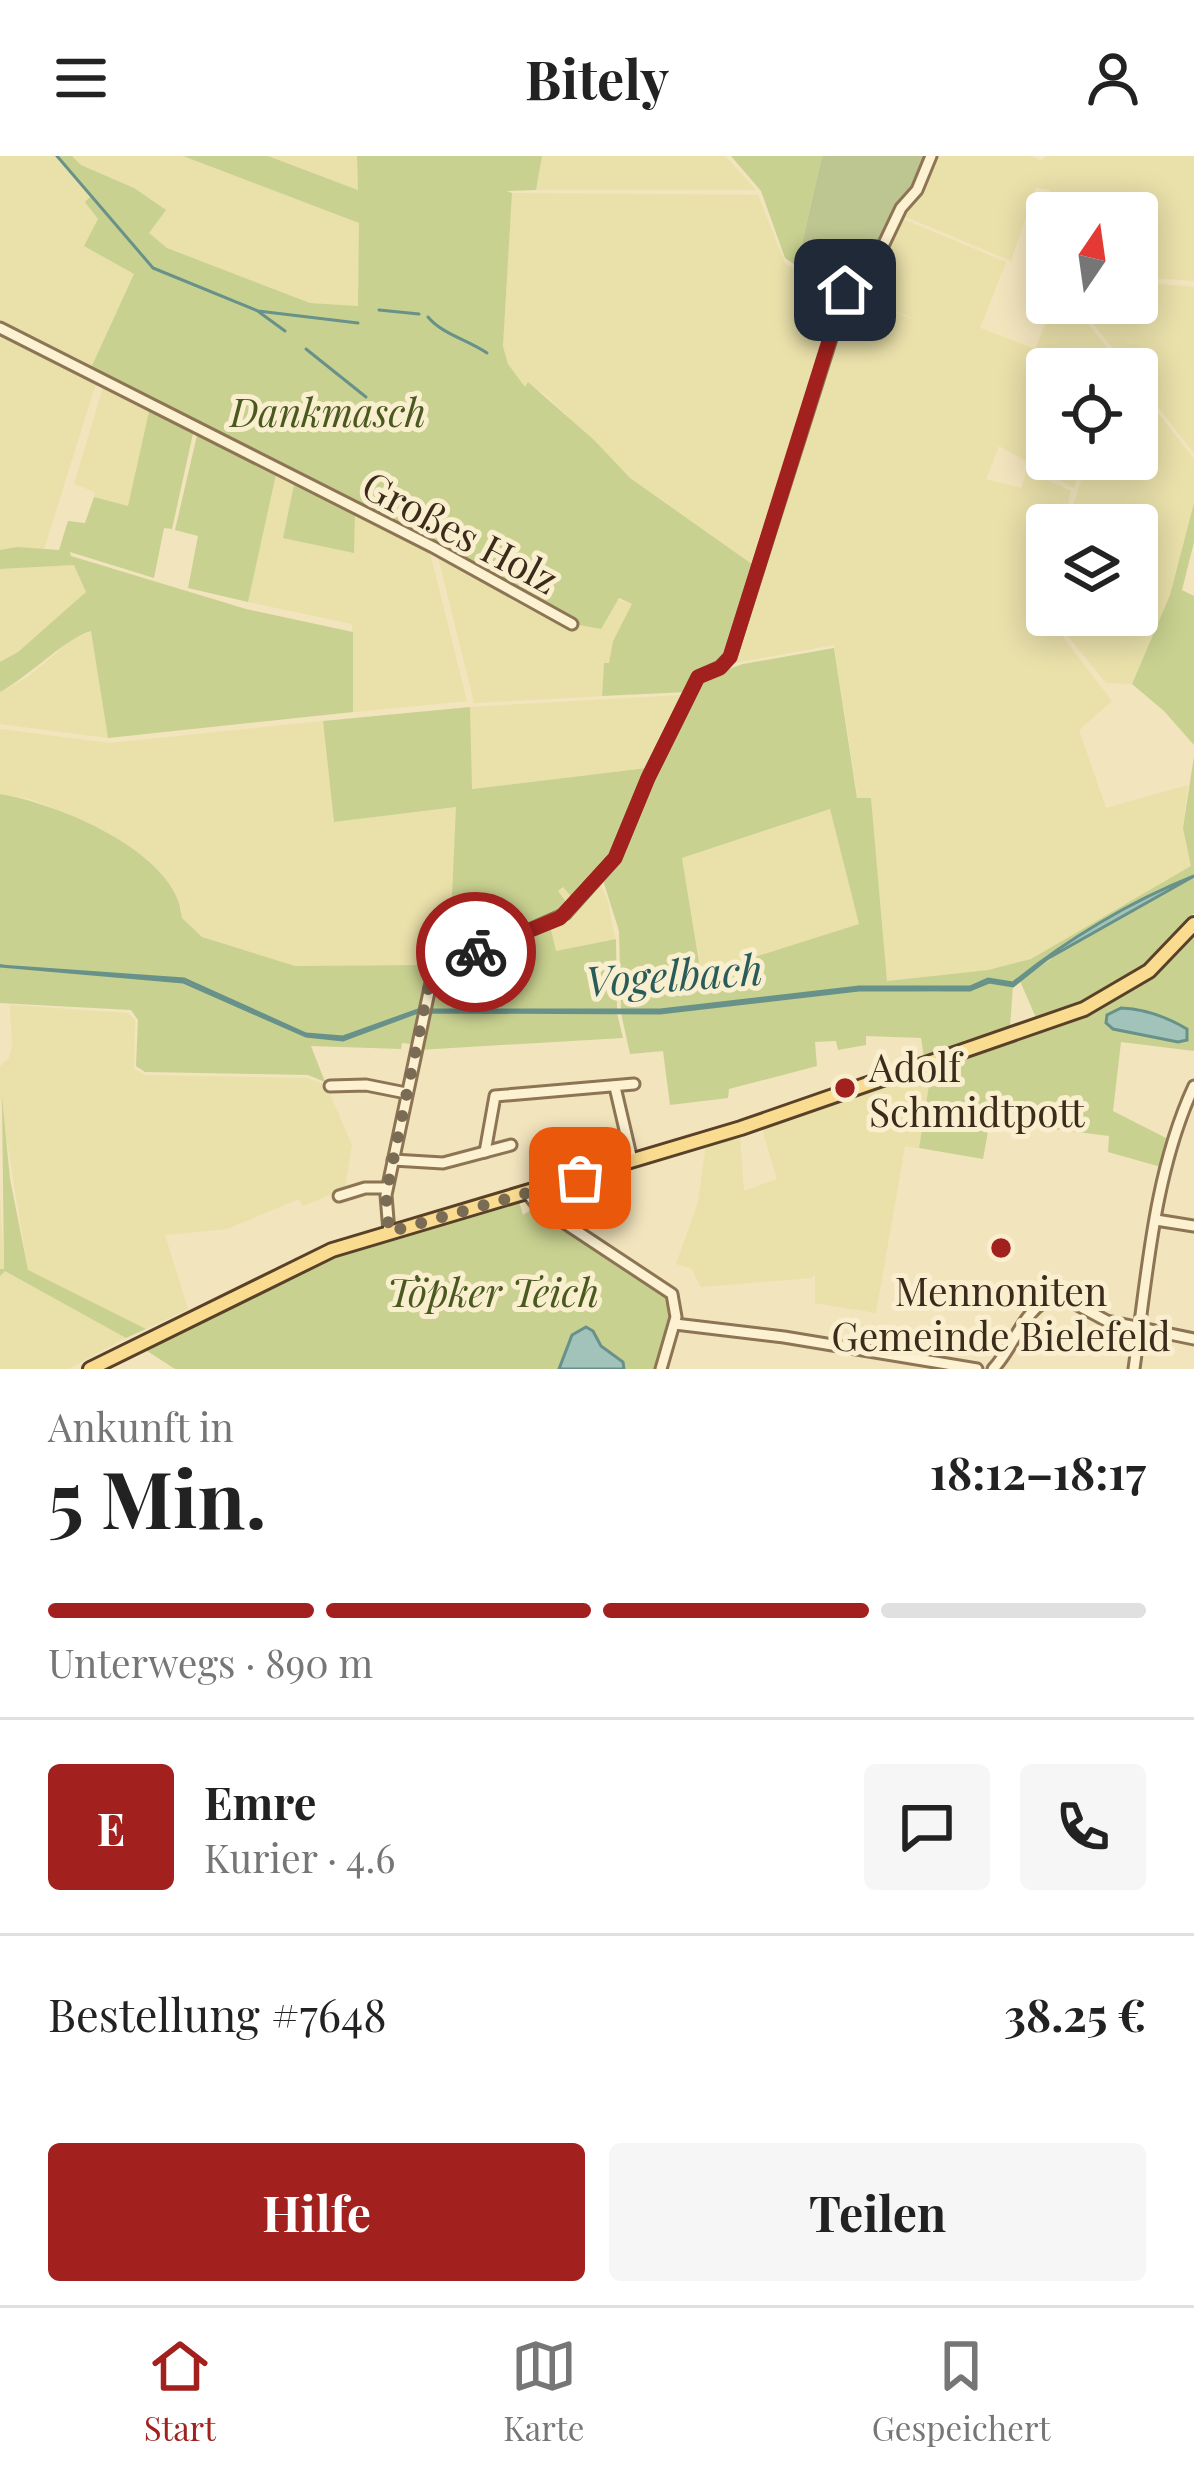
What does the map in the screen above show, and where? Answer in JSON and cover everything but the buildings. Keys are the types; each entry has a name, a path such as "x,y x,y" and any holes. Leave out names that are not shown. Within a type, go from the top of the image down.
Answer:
{"main road":[{"path":"90,1369 316,1256 833,1098 1084,1009 1149,970 1194,924"}],"street":[{"path":"389,1232 387,1188 430,980 437,969 560,918 615,858 698,677 720,668 730,657 850,279 881,250 901,208 917,190 931,156"},
{"name":"Großes Holz","path":"0,328 433,547 572,624"},
{"path":"485,1152 495,1096 634,1084"},
{"path":"330,1085 366,1085 406,1093"},
{"path":"1134,1369 1156,1220 1182,1112 1194,1086"},
{"path":"615,1087 632,1160"},
{"path":"1182,1112 1194,1116"},
{"path":"393,1160 435,1164 511,1145"},
{"path":"339,1196 365,1188 387,1188"},
{"path":"527,1193 536,1204 667,1289 675,1304 675,1324 661,1369"},
{"path":"1156,1220 1194,1226"},
{"path":"993,1369 1017,1330 1052,1296 1061,1296 1107,1321 1194,1339"},
{"path":"675,1324 977,1369"}],"shaded area":[{"path":"0,156 62,160 93,196 99,218 85,246 134,274 90,370 0,324"},
{"path":"72,156 183,156 359,223 359,306 310,303 167,248 149,233 165,211 134,188 81,165"},
{"path":"268,156 357,156 359,190"},
{"path":"542,156 725,156 756,190 536,190"},
{"path":"933,156 1031,156 1042,161 1046,156 1194,156 1194,281 1158,278 1158,192 1036,188 1026,192 1026,217 1011,261 899,214"},
{"path":"512,193 758,195 786,265 807,273 848,272 756,567 630,478 549,398 529,383 526,389 508,364 503,345"},
{"path":"898,217 1006,262 980,328 1032,348 1026,348 1026,461 999,446 986,479 1021,488 1026,474 1026,480 1047,480 1071,491 1068,504 1026,504 1026,636 1062,636 1112,701 1079,730 1106,808 1188,785 1183,828 1192,866 1031,959 988,970 887,981 871,799 858,799 834,645 729,664 846,294 929,325 847,291"},
{"path":"1158,284 1194,287 1194,453 1158,407 1158,348 1112,348 1094,324 1158,324"},
{"path":"1045,324 1088,324 1107,348 1035,348"},
{"path":"0,331 97,380 44,549 0,550"},
{"path":"104,384 150,407 128,507 94,497 95,492 74,484"},
{"path":"1158,413 1194,459 1194,503 1158,623 1158,504 1074,504 1081,480 1158,480"},
{"path":"277,470 296,479 284,538 355,511 429,549 467,701 353,712 352,624 248,602"},
{"path":"437,552 633,604 613,640 609,663 604,663 602,696 474,703"},
{"path":"75,565 86,592 18,652 0,662 0,569"},
{"path":"92,631 108,738 0,724 0,692 28,677 70,641"},
{"path":"1068,636 1152,636 1132,684 1106,683"},
{"path":"682,695 647,768 471,789 470,707"},
{"path":"323,721 334,822 457,807 449,962 433,971 421,965 295,966 202,937 182,918 164,876 147,859 58,810 0,794 0,729 109,743"},
{"path":"830,809 859,924 702,975 682,858"},
{"path":"600,883 608,902 615,939 556,951 550,925 557,892"},
{"path":"10,1005 128,1013 135,1020 134,1069 145,1075 307,1078 326,1085 352,1145 345,1189 303,1206 299,1199 227,1229 165,1235 188,1309 146,1329 35,1276 28,1270 0,1098 0,1066 9,1058 12,1046"},
{"path":"931,1071 919,1148 905,1146 876,1313 815,1303 815,1274 701,1287 691,1268 676,1264 698,1202 706,1145 740,1135 744,1191 777,1179 762,1129"},
{"path":"0,1194 4,1270 126,1338 68,1369 0,1369 0,1276 4,1271 0,1269"}],"green space":[{"name":"Dankmasch","path":"54,156 72,156 166,210 149,233 167,248 310,303 358,306 359,223 183,156 268,156 358,190 357,156 542,156 536,190 507,191 512,193 503,346 508,364 525,387 528,382 630,478 756,567 728,657 687,692 602,696 604,663 609,663 613,641 632,604 619,598 601,629 574,624 355,511 354,553 283,538 296,475 90,370 134,274 84,246 98,219 85,202 92,195"},
{"path":"731,156 822,156 797,266 785,258 761,191"},
{"path":"822,156 928,156 893,230 874,256 857,267 797,266"},
{"path":"150,407 194,429 172,529 164,528 154,578 70,552 71,556 246,609 353,632 353,712 108,738 91,631 0,692 0,662 18,652 86,592 74,565 0,569 0,550 59,550 68,521 85,523 94,497 128,506"},
{"path":"198,431 277,470 248,602 188,588 198,536 175,530"},
{"path":"1194,503 1194,542 1182,590 1194,596 1194,745 1132,684 1152,636 1158,636 1158,623"},
{"path":"834,648 857,798 871,798 887,981 988,970 1031,959 1191,866 1183,828 1194,756 1194,913 1134,973 1083,1002 1037,1020 1020,981 1080,938 1046,956 1014,983 988,980 970,987 859,987 660,1010 621,1010 619,931 602,877 698,680 743,664","holes":["830,809 859,924 701,974 682,858"]},
{"path":"470,707 472,789 647,768 614,857 574,900 563,887 558,891 569,906 559,917 449,962 456,807 334,822 323,721"},
{"path":"0,794 81,820 137,852 160,872 175,894 182,918 202,937 295,966 421,965 433,971 422,1010 343,1037 306,1034 184,979 43,969 183,982 310,1037 343,1040 422,1012 412,1049 411,1044 402,1043 401,1049 311,1046 325,1082 308,1075 145,1072 136,1066 138,1020 131,1010 0,1003"},
{"path":"550,925 556,951 616,939 617,1010 425,1010 433,977"},
{"path":"1194,930 1194,1051 1121,1042 1113,1111 1168,1139 1161,1167 1108,1152 1109,1136 990,1121 983,1159 919,1148 931,1072 855,1098 859,1092 1105,1003"},
{"path":"989,982 1013,986 1010,1027 924,1058 921,1038 866,1036 866,1045 838,1050 836,1041 815,1042 817,1066 729,1089 728,1098 670,1105 663,1051 630,1054 621,1013 852,991 956,990"},
{"path":"424,1012 617,1013 623,1038 418,1050"},
{"path":"2,1097 10,1179 28,1270 146,1329 126,1338 5,1271 0,1276 4,1269"},
{"name":"Töpker Teich","path":"519,1201 523,1215 535,1207 664,1291 672,1316 658,1369 175,1369 144,1349 331,1257"}],"water":[{"path":"1194,876 1047,959 1013,986 989,982 970,990 859,990 660,1013 418,1012 343,1040 306,1036 183,982 0,966 184,979 306,1034 343,1037 418,1010 660,1010 859,987 970,987 988,979 1013,983 1055,952 1100,923"},
{"path":"1121,1008 1171,1021 1187,1029 1187,1040 1113,1029 1106,1023 1107,1015"},
{"path":"586,1327 623,1362 624,1369 559,1369 572,1335"}],"waterway":[{"path":"57,156 153,268 258,311 358,323"},
{"path":"379,310 419,314"},
{"path":"259,312 285,331"},
{"path":"428,317 487,353"},
{"path":"306,349 366,397"}],"way so far":[{"path":"476,952 437,969 430,980 386,1195 389,1232 580,1178"}],"place":[{"name":"Adolf Schmidtpott","path":"845,1088"},
{"name":"Mennoniten Gemeinde Bielefeld","path":"1001,1248"}],"route":[{"path":"476,952 560,918 615,858 698,677 720,668 730,657 845,290"}],"water label":[{"name":"Vogelbach","path":"674,974"}]}
